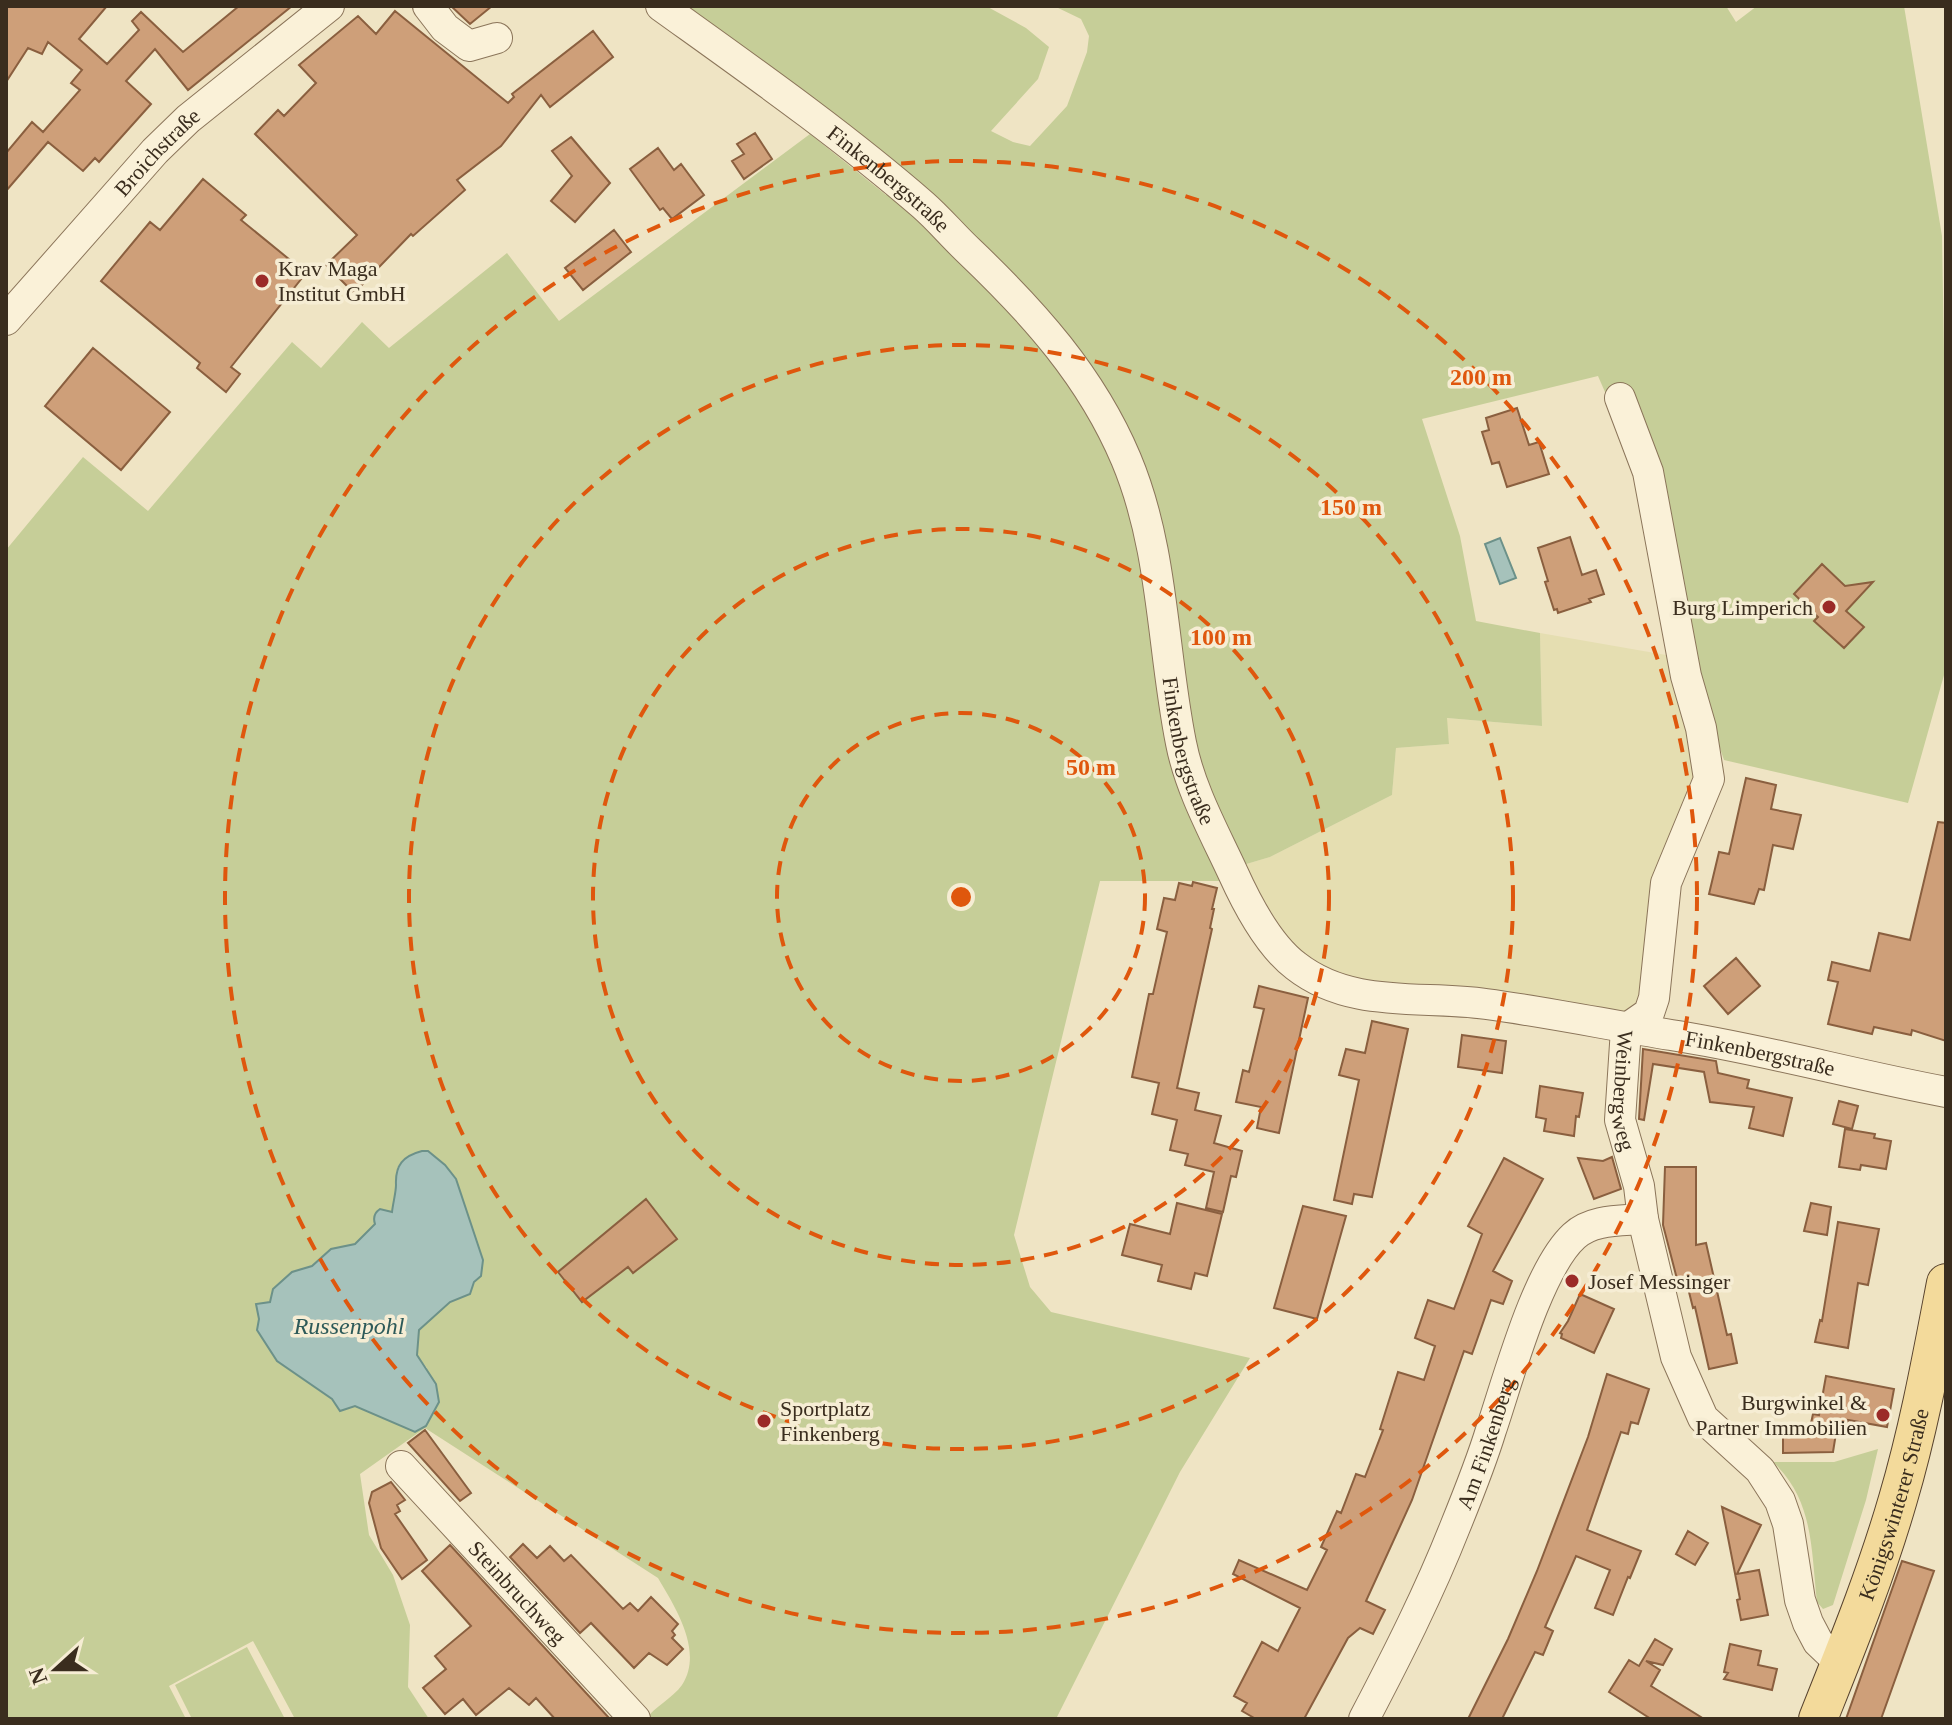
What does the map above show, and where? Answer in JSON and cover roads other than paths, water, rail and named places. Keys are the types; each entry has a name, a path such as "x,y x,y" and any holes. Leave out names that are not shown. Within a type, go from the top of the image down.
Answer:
{"main road":[{"name":"Königswinterer Straße","path":"1818,1719 1934,1416 1946,1283"}],"street":[{"name":"Broichstraße","path":"6,320 155,151 188,119 329,6"},
{"path":"428,6 445,28 469,46 497,38"},
{"name":"Finkenbergstraße","path":"661,6 773,86 925,206 1050,333 1089,388 1126,458 1149,526 1169,679 1182,749 1199,800 1241,890 1282,953 1295,966 1318,980 1352,994 1483,1004 1673,1035 1946,1092"},
{"name":"Weinbergweg","path":"1620,398 1648,472 1686,676 1701,728 1709,779 1666,883 1652,1005 1649,1013 1626,1029 1620,1120 1639,1186 1643,1219 1676,1357 1703,1418 1760,1470 1780,1501 1788,1524 1800,1600 1808,1623 1818,1642 1840,1663"},
{"name":"Am Finkenberg","path":"1364,1719 1417,1618 1486,1446 1525,1331 1557,1255 1576,1234 1594,1224 1643,1219"},
{"name":"Steinbruchweg","path":"401,1466 635,1719"}],"water":[{"path":"1500,538 1516,578 1500,584 1485,544"},
{"name":"Russenpohl","path":"428,1151 445,1165 456,1179 483,1260 481,1276 474,1282 470,1294 450,1302 419,1330 417,1355 436,1384 439,1402 426,1426 415,1432 355,1406 340,1411 332,1399 277,1361 257,1330 259,1319 256,1304 270,1302 273,1289 292,1272 312,1266 331,1249 355,1244 375,1224 374,1216 380,1209 392,1212 399,1167 405,1159"}],"place":[{"name":"Krav Maga Institut GmbH","path":"262,281"},
{"name":"Burg Limperich","path":"1829,607"},
{"name":"Josef Messinger","path":"1572,1281"},
{"name":"Burgwinkel & Partner Immobilien","path":"1883,1415"},
{"name":"Sportplatz Finkenberg","path":"764,1421"}]}
